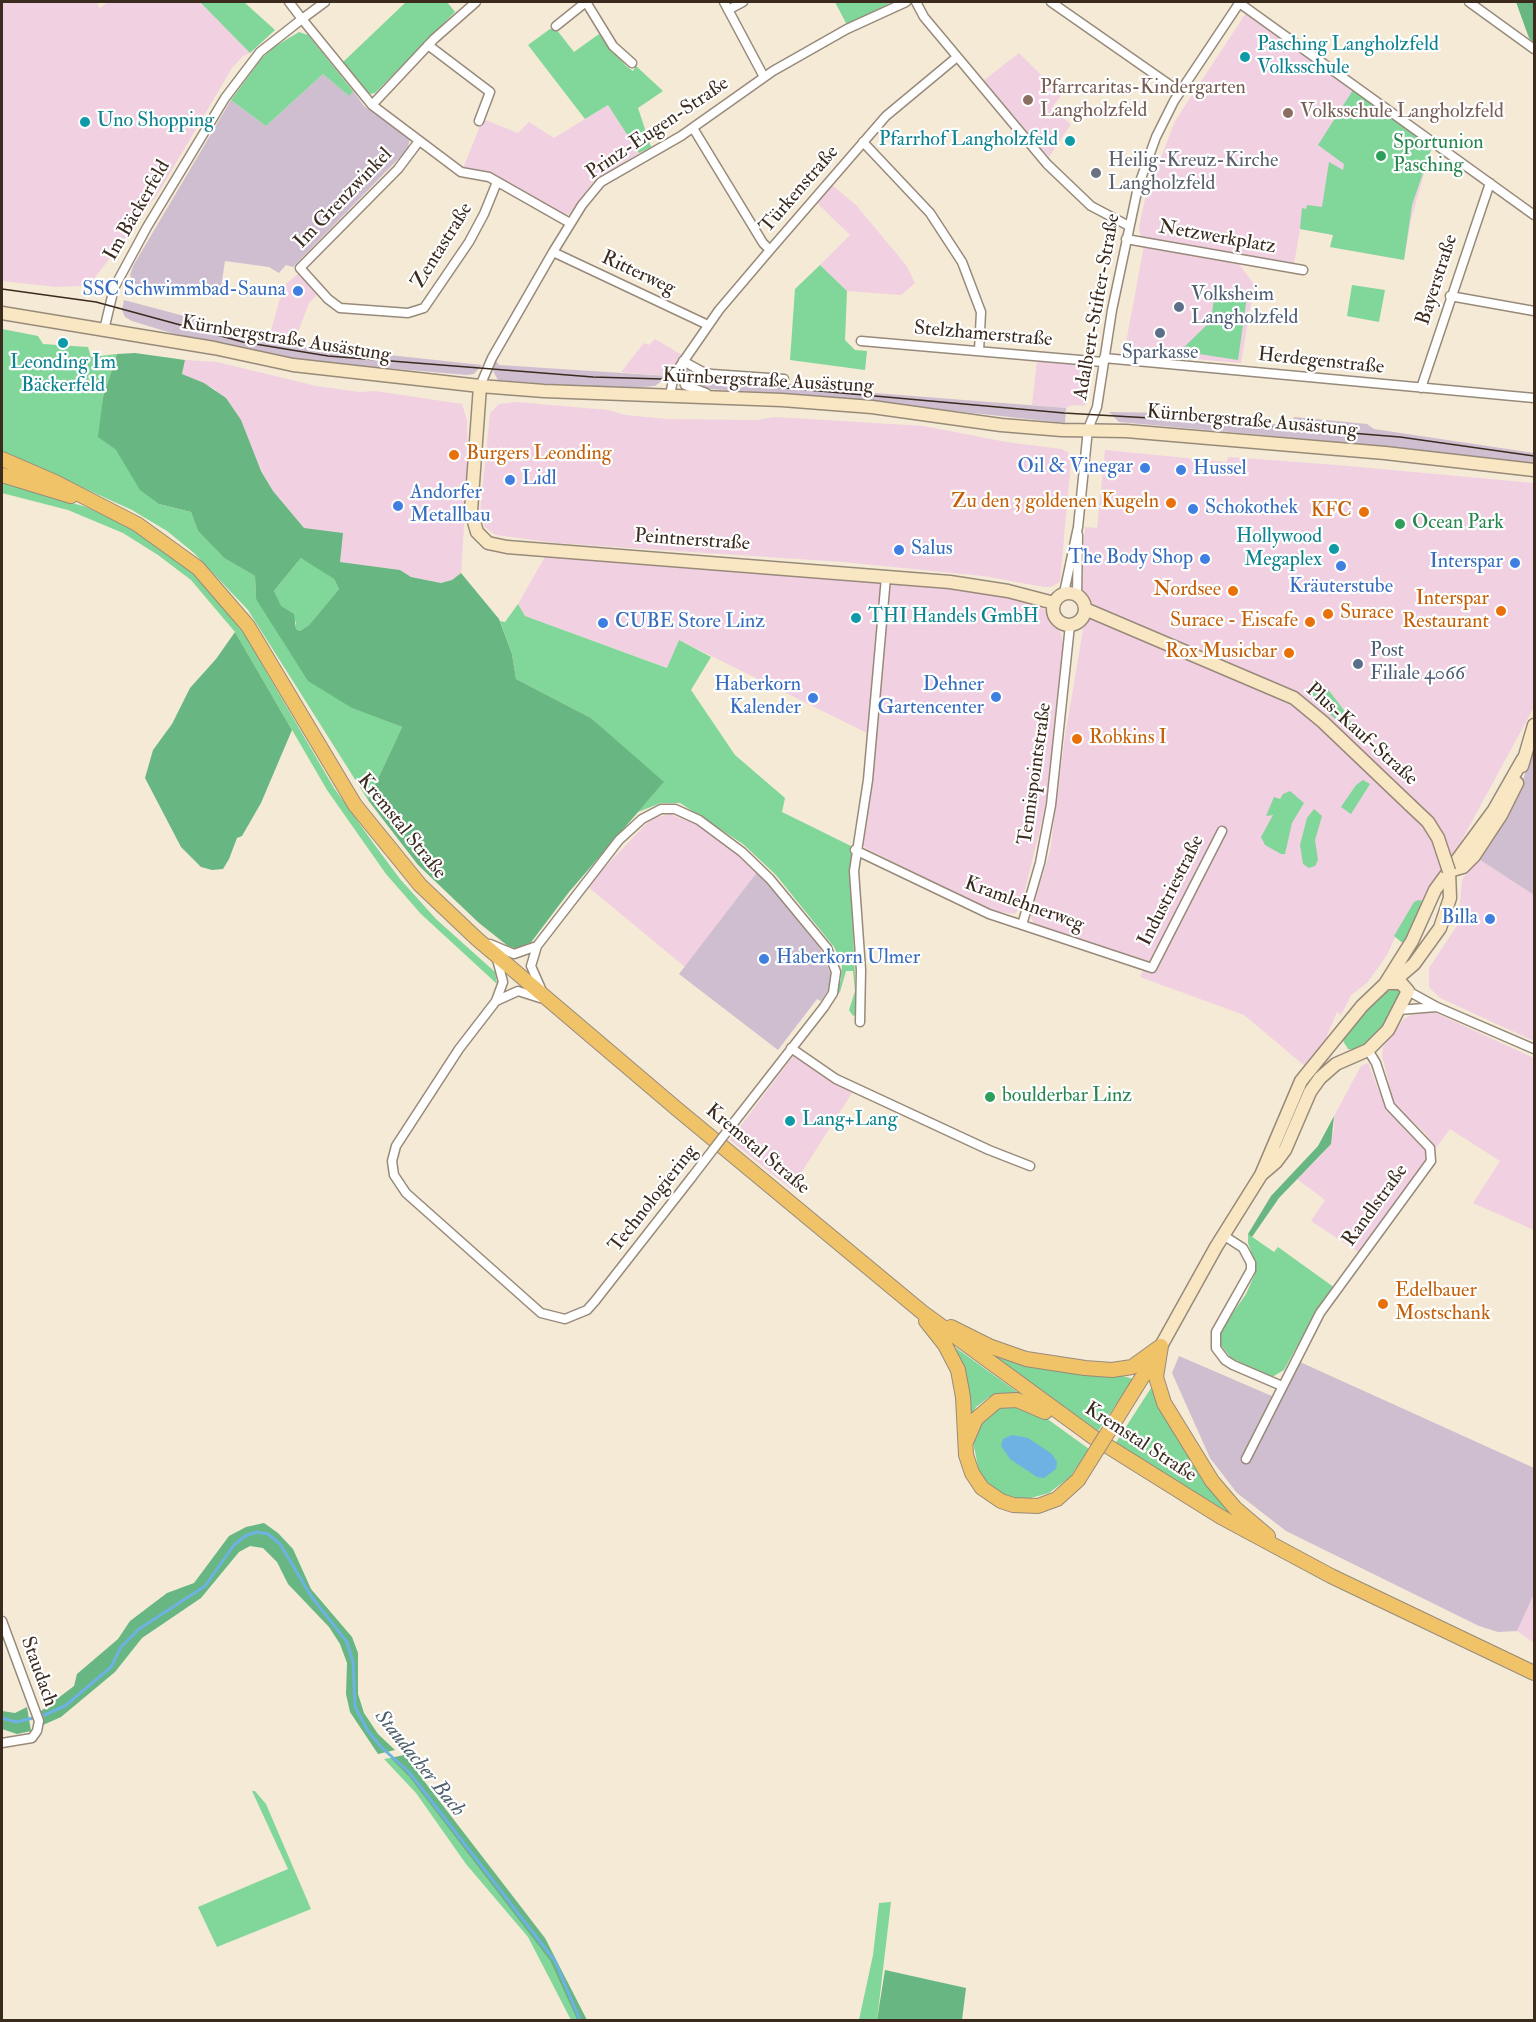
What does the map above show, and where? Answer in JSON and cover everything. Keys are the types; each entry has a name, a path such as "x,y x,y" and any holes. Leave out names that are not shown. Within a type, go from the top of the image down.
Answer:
{"main road":[{"name":"Kremstal Straße","path":"2,459 56,482 158,537 191,562 217,587 248,626 336,777 374,831 420,885 477,939 916,1308 1093,1437 1212,1511 1298,1559 1533,1672"},
{"name":"Kremstal Straße","path":"2,475 29,485 91,501"},
{"path":"916,1308 989,1346 1026,1359 1056,1365 1123,1370 1140,1364 1161,1346"},
{"path":"916,1308 945,1346 958,1370 963,1397 968,1465 976,1480 991,1496 1013,1505 1032,1507 1048,1503 1065,1494 1078,1480 1161,1346"},
{"path":"1161,1346 1156,1385 1202,1467 1235,1508 1298,1559"},
{"path":"965,1444 982,1411 997,1401 1007,1399 1026,1403 1093,1437"}],"street":[{"path":"289,2 372,105 428,45 477,2"},
{"name":"Im Bäckerfeld","path":"104,330 110,298 119,278 225,98 260,52 325,2"},
{"path":"556,26 586,2 613,46 632,63"},
{"path":"743,2 726,6 764,77"},
{"name":"Prinz-Eugen-Straße","path":"480,386 492,358 570,223 601,182 693,128 764,77 847,29 906,2"},
{"path":"916,2 924,17 1047,164 1075,193 1104,215 1129,226"},
{"path":"1051,2 1180,92"},
{"path":"1239,2 1534,214"},
{"name":"Adalbert-Stifter-Straße","path":"1078,527 1088,429 1097,407 1103,360 1126,239 1149,153 1180,92 1239,2"},
{"path":"1472,2 1534,49"},
{"path":"428,45 490,92 479,121"},
{"name":"Türkenstraße","path":"670,395 672,380 683,361 708,326 770,250 894,107 957,57"},
{"name":"Im Grenzwinkel","path":"372,105 461,172"},
{"path":"693,128 763,243 770,250"},
{"name":"Im Grenzwinkel","path":"333,304 300,268 398,169 419,141"},
{"path":"863,142 930,213 964,266 981,312 979,351"},
{"name":"Zentastraße","path":"461,172 489,177 570,223"},
{"name":"Zentastraße","path":"333,304 350,309 408,313 424,308 469,242 497,182"},
{"name":"Bayerstraße","path":"1421,388 1450,296 1490,183"},
{"name":"Netzwerkplatz","path":"1126,239 1303,270"},
{"name":"Ritterweg","path":"553,252 708,326"},
{"path":"1450,296 1534,311"},
{"name":"Kürnbergstraße Ausästung","path":"2,313 214,348 293,365 480,386 721,397 872,408 1062,430 1088,429 1456,459 1534,470"},
{"name":"Stelzhamerstraße","path":"861,341 1103,360"},
{"name":"Herdegenstraße","path":"1103,360 1534,398"},
{"path":"721,397 690,389 685,385 681,373 683,361 703,372 712,374 784,379"},
{"name":"Peintnerstraße","path":"480,386 471,517 477,532 488,543 507,547 886,577 990,588 1054,603"},
{"path":"1070,594 1078,527"},
{"path":"1070,594 1083,601 1085,609 1082,618 1070,625 1056,619 1054,603 1070,594 1080,552 1078,527"},
{"path":"860,1022 861,970 854,871 855,850 868,780 886,577"},
{"name":"Plus-Kauf-Straße","path":"1085,609 1294,698 1310,710 1428,822 1443,848 1449,871 1450,898 1445,918 1414,964"},
{"name":"Tennispointstraße","path":"1022,925 1040,863 1051,805 1070,625"},
{"path":"1449,871 1463,867 1474,856 1505,809 1519,778 1534,724"},
{"path":"1389,983 1413,941 1435,890 1494,810 1523,759"},
{"name":"Technologiering","path":"495,954 503,976 496,1001 459,1049 396,1146 392,1161 394,1175 406,1193 423,1209 541,1313 565,1319 587,1310 595,1301 833,993 836,982 833,960 818,936 752,860 714,830 686,812 661,809 631,828 578,890 537,946"},
{"name":"Industriestraße","path":"1152,968 1222,831"},
{"name":"Kramlehnerweg","path":"855,850 989,914 1152,968"},
{"path":"477,939 514,954 537,946"},
{"path":"537,946 531,966 545,996"},
{"path":"1161,1346 1223,1235 1261,1175 1301,1081 1362,1006 1414,964"},
{"path":"1261,1175 1286,1150 1315,1084 1330,1069 1368,1050 1381,1038 1399,1010 1408,989 1414,964"},
{"path":"1389,983 1408,989 1437,1007 1534,1049"},
{"path":"496,1001 512,993 524,991 558,1007"},
{"path":"1399,1010 1437,1007"},
{"path":"1336,1037 1341,1049 1353,1056"},
{"path":"791,1048 836,1079 1030,1166"},
{"name":"Randlstraße","path":"1246,1459 1320,1313 1431,1161 1430,1148 1390,1107 1376,1063 1368,1050"},
{"path":"1223,1235 1248,1254 1251,1270 1216,1332 1216,1348 1225,1360 1233,1365 1282,1386"},
{"name":"Staudach","path":"2,1621 38,1717 37,1731 32,1738 2,1743"}],"shaded area":[{"path":"2,2 101,2 97,4 100,8 108,2 200,2 250,53 243,56 232,68 160,190 130,233 92,281 82,286 57,287 2,281"},
{"path":"1246,13 1432,146 1411,220 1404,260 1330,247 1333,235 1300,229 1294,264 1141,237 1139,227 1145,199 1175,121"},
{"name":"Pfarrcaritas-Kindergarten Langholzfeld","path":"1019,53 1040,74 1064,91 1051,109 1071,124 1049,157 983,81"},
{"path":"323,74 348,95 353,91 364,106 410,139 407,150 293,267 286,265 279,273 269,267 225,261 220,294 177,288 166,293 134,284 130,275 133,266 231,100 266,126"},
{"path":"608,105 639,153 592,183 569,214 565,215 489,173 463,168 483,119 518,133 529,122 554,138"},
{"path":"832,185 856,205 906,265 915,283 901,295 847,291 820,265 850,235 817,203"},
{"path":"1144,246 1239,264 1259,291 1258,298 1252,297 1241,363 1124,353"},
{"path":"299,273 317,295 309,303 293,345 268,342 283,287"},
{"path":"124,300 229,328 268,342 482,365 474,374 467,375 247,356 132,321 125,317 122,310"},
{"path":"655,339 682,355 668,376 621,372 644,343 649,345"},
{"path":"185,360 217,362 316,386 360,392 375,391 462,404 467,420 468,461 461,573 452,580 442,583 411,577 400,570 339,562 304,528 273,491 215,389 182,374"},
{"path":"495,360 499,365 668,376 655,386 642,387 584,387 498,380 493,371"},
{"path":"1037,360 1094,365 1085,406 1072,405 1066,408 1032,405"},
{"path":"691,368 711,375 862,392 1066,408 1065,423 862,401 698,388 687,376 687,369"},
{"path":"516,402 608,410 625,415 667,419 756,420 776,417 924,426 1006,442 1061,449 1068,452 1071,460 1060,582 1051,587 1044,587 983,576 843,562 556,543 496,535 485,527 480,513 490,413 499,404"},
{"path":"1109,412 1171,413 1292,426 1294,417 1367,424 1374,429 1534,453 1534,465 1372,445 1119,422"},
{"path":"1105,450 1227,462 1228,457 1337,465 1534,483 1534,707 1407,941 1397,933 1387,955 1367,983 1351,995 1341,1015 1337,1012 1312,1072 1244,1015 1140,977 1147,962 1035,927 1030,915 1050,852 1065,736 1088,601 1080,590 1085,527 1097,528"},
{"path":"546,555 882,582 869,734 679,640 668,668 525,616 518,604"},
{"path":"890,582 996,594 1034,603 1048,612 1061,634 1064,650 1047,800 1021,906 1015,914 994,911 951,891 865,848 861,841"},
{"path":"1534,746 1534,895 1477,858 1520,789"},
{"path":"670,814 700,826 758,871 685,967 587,886 646,824 654,818"},
{"path":"1477,858 1534,895 1534,1041 1440,998 1429,987 1429,968 1462,918 1459,915 1462,880"},
{"path":"758,871 818,943 831,975 828,990 821,1001 817,999 778,1050 679,974"},
{"path":"1417,1012 1436,1013 1534,1058 1534,1230 1473,1203 1500,1161 1450,1129 1436,1148 1424,1132 1395,1106 1386,1085 1389,1083 1382,1056 1383,1047 1404,1019"},
{"path":"797,1051 857,1085 791,1189 730,1140"},
{"path":"1368,1063 1386,1109 1426,1149 1428,1160 1360,1253 1311,1221 1325,1200 1297,1179 1322,1154 1334,1131 1334,1116 1361,1066"},
{"path":"1179,1356 1281,1400 1300,1362 1534,1468 1534,1594 1517,1631 1498,1632 1479,1626 1286,1531 1237,1493 1210,1458 1172,1373"},
{"path":"1534,1594 1534,1643 1517,1631"}],"green space":[{"path":"200,2 244,2 275,30 250,53"},
{"path":"406,2 447,2 455,12 375,93 370,94 342,63"},
{"path":"835,2 892,2 847,25"},
{"path":"1516,2 1534,2 1534,43 1529,38"},
{"path":"550,29 556,29 574,52 599,34 626,66 633,71 636,66 663,91 638,108 651,147 639,153 608,105 585,119 528,45"},
{"path":"299,32 308,35 353,91 349,96 323,74 266,126 231,100 262,58 274,47"},
{"path":"1353,90 1432,147 1412,205 1404,260 1330,247 1333,235 1300,229 1302,208 1306,209 1307,205 1322,207 1329,162 1343,170 1344,164 1318,145"},
{"path":"820,265 847,291 845,340 855,350 867,351 865,370 790,360 795,289"},
{"path":"1352,285 1385,290 1379,322 1347,316"},
{"path":"1215,292 1247,296 1238,360 1180,351 1211,321"},
{"path":"2,329 38,336 43,344 88,347 91,357 117,354 103,397 99,437 116,450 159,504 191,512 198,531 224,558 255,576 256,599 353,708 402,727 368,800 248,610 194,553 167,531 132,510 2,451"},
{"path":"135,353 185,360 182,374 204,383 226,398 241,420 261,471 273,491 304,528 343,533 340,562 400,570 411,577 441,583 452,580 461,573 499,619 512,654 516,679 591,718 664,782 569,892 529,945 517,949 508,946 479,923 418,865 368,800 402,727 352,708 308,681 256,599 255,576 224,558 198,531 191,512 159,504 140,490 116,450 98,437 103,397 117,354","holes":["301,558 334,579 339,589 309,625 300,631 296,629 294,614 281,606 274,591"]},
{"path":"2,482 86,507 121,523 173,556 199,579 244,634 334,788 374,844 400,879 436,919 495,972 497,984 421,914 386,874 327,790 235,632 191,580 158,555 123,533 68,510 2,493"},
{"path":"302,557 334,579 339,589 309,625 300,631 296,629 296,622 280,606 274,591"},
{"path":"518,604 525,616 667,668 679,640 711,657 691,690 735,755 785,798 782,812 853,847 850,874 857,1014 853,1016 849,1010 855,991 853,971 846,971 840,992 832,1000 841,980 842,964 834,947 776,875 743,844 680,803 661,803 638,812 663,783 591,718 516,679 512,654 500,621 505,622"},
{"path":"235,632 292,730 261,803 242,836 237,838 229,859 223,869 212,870 201,867 181,847 145,778 153,750 172,724 190,688 216,659"},
{"path":"1320,684 1327,688 1346,713 1364,746 1313,698 1312,688"},
{"path":"1363,780 1370,784 1351,814 1341,807 1356,785"},
{"path":"1290,791 1304,803 1292,823 1285,854 1281,854 1265,845 1261,837 1273,815 1266,816 1274,797 1280,799 1283,794"},
{"path":"1314,809 1322,816 1315,840 1318,860 1315,866 1309,868 1303,864 1300,845 1307,818"},
{"path":"1424,901 1405,945 1394,936 1414,902"},
{"path":"1396,987 1401,992 1379,1033 1366,1045 1354,1050 1348,1049 1343,1041 1346,1035 1381,995"},
{"path":"1334,1116 1331,1144 1279,1198 1252,1237 1248,1234 1271,1196 1318,1146"},
{"path":"1248,1234 1274,1252 1278,1247 1335,1288 1307,1328 1284,1370 1272,1377 1231,1358 1220,1344 1220,1335 1225,1324 1246,1294 1255,1274 1256,1265 1248,1243"},
{"path":"952,1345 1020,1394 1002,1393 989,1397 976,1407 969,1420 970,1400 967,1381 960,1359"},
{"path":"981,1347 1127,1377 1133,1379 1098,1431"},
{"path":"1151,1388 1168,1420 1246,1523 1115,1444"},
{"path":"1007,1405 1022,1406 1046,1418 1089,1449 1070,1477 1049,1493 1023,1500 1007,1497 991,1487 979,1471 973,1442 977,1428 986,1416"},
{"path":"264,1523 278,1533 293,1549 311,1589 352,1637 358,1653 358,1694 364,1713 378,1734 395,1750 378,1754 350,1712 346,1694 347,1663 340,1644 329,1627 288,1584 277,1562 263,1548 250,1546 239,1552 201,1598 142,1638 115,1672 61,1717 43,1725 41,1711 74,1686 77,1674 118,1639 130,1621 167,1593 194,1583 229,1536 246,1527"},
{"path":"27,1707 31,1731 17,1734 2,1729 2,1711 15,1713"},
{"path":"404,1755 545,1938 587,2020 577,2020 550,1961 409,1777 390,1758"},
{"path":"390,1758 409,1777 550,1961 577,2020 571,2020 528,1937 466,1864 416,1793 384,1759"},
{"path":"252,1791 255,1791 266,1804 311,1909 217,1947 198,1907 288,1869"},
{"path":"891,1902 877,2020 859,2020 873,1955 879,1903"},
{"path":"885,1970 966,1988 962,2020 877,2020"}],"water":[{"path":"1012,1435 1028,1438 1052,1454 1057,1462 1056,1469 1044,1478 1037,1477 1010,1459 1001,1446 1003,1439"}],"waterway":[{"name":"Staudacher Bach","path":"2,1718 16,1722 42,1716 65,1706 111,1667 121,1647 139,1629 205,1586 234,1545 245,1536 257,1532 268,1534 280,1544 311,1596 347,1642 353,1662 355,1707 368,1731 381,1747 409,1772 555,1961 580,2020"}],"tram line":[{"path":"2,289 96,302 243,342 328,356 593,377 697,380 1064,413 1202,421 1400,437 1534,456"}],"place":[{"name":"Pasching Langholzfeld Volksschule","path":"1245,57"},
{"name":"Pfarrcaritas-Kindergarten Langholzfeld","path":"1028,100"},
{"name":"Volksschule Langholzfeld","path":"1288,113"},
{"name":"Uno Shopping","path":"85,122"},
{"name":"Pfarrhof Langholzfeld","path":"1070,141"},
{"name":"Sportunion Pasching","path":"1381,156"},
{"name":"Heilig-Kreuz-Kirche Langholzfeld","path":"1096,173"},
{"name":"SSC Schwimmbad-Sauna","path":"298,291"},
{"name":"Volksheim Langholzfeld","path":"1179,307"},
{"name":"Sparkasse","path":"1160,333"},
{"name":"Leonding Im Bäckerfeld","path":"63,343"},
{"name":"Burgers Leonding","path":"454,455"},
{"name":"Oil & Vinegar","path":"1145,468"},
{"name":"Hussel","path":"1181,470"},
{"name":"Lidl","path":"510,480"},
{"name":"Zu den 3 goldenen Kugeln","path":"1171,503"},
{"name":"Andorfer Metallbau","path":"398,506"},
{"name":"Schokothek","path":"1193,509"},
{"name":"KFC","path":"1364,512"},
{"name":"Ocean Park","path":"1400,524"},
{"name":"Hollywood Megaplex","path":"1334,549"},
{"name":"Salus","path":"899,550"},
{"name":"The Body Shop","path":"1205,559"},
{"name":"Interspar","path":"1515,563"},
{"name":"Kräuterstube","path":"1341,566"},
{"name":"Nordsee","path":"1233,591"},
{"name":"Interspar Restaurant","path":"1501,611"},
{"name":"Surace","path":"1328,614"},
{"name":"THI Handels GmbH","path":"856,618"},
{"name":"Surace - Eiscafe","path":"1310,622"},
{"name":"CUBE Store Linz","path":"603,623"},
{"name":"Rox Musicbar","path":"1289,653"},
{"name":"Post Filiale 4066","path":"1358,664"},
{"name":"Dehner Gartencenter","path":"996,697"},
{"name":"Haberkorn Kalender","path":"813,698"},
{"name":"Robkins I","path":"1077,739"},
{"name":"Billa","path":"1490,919"},
{"name":"Haberkorn Ulmer","path":"764,959"},
{"name":"boulderbar Linz","path":"990,1097"},
{"name":"Lang+Lang","path":"790,1121"},
{"name":"Edelbauer Mostschank","path":"1383,1304"}]}
